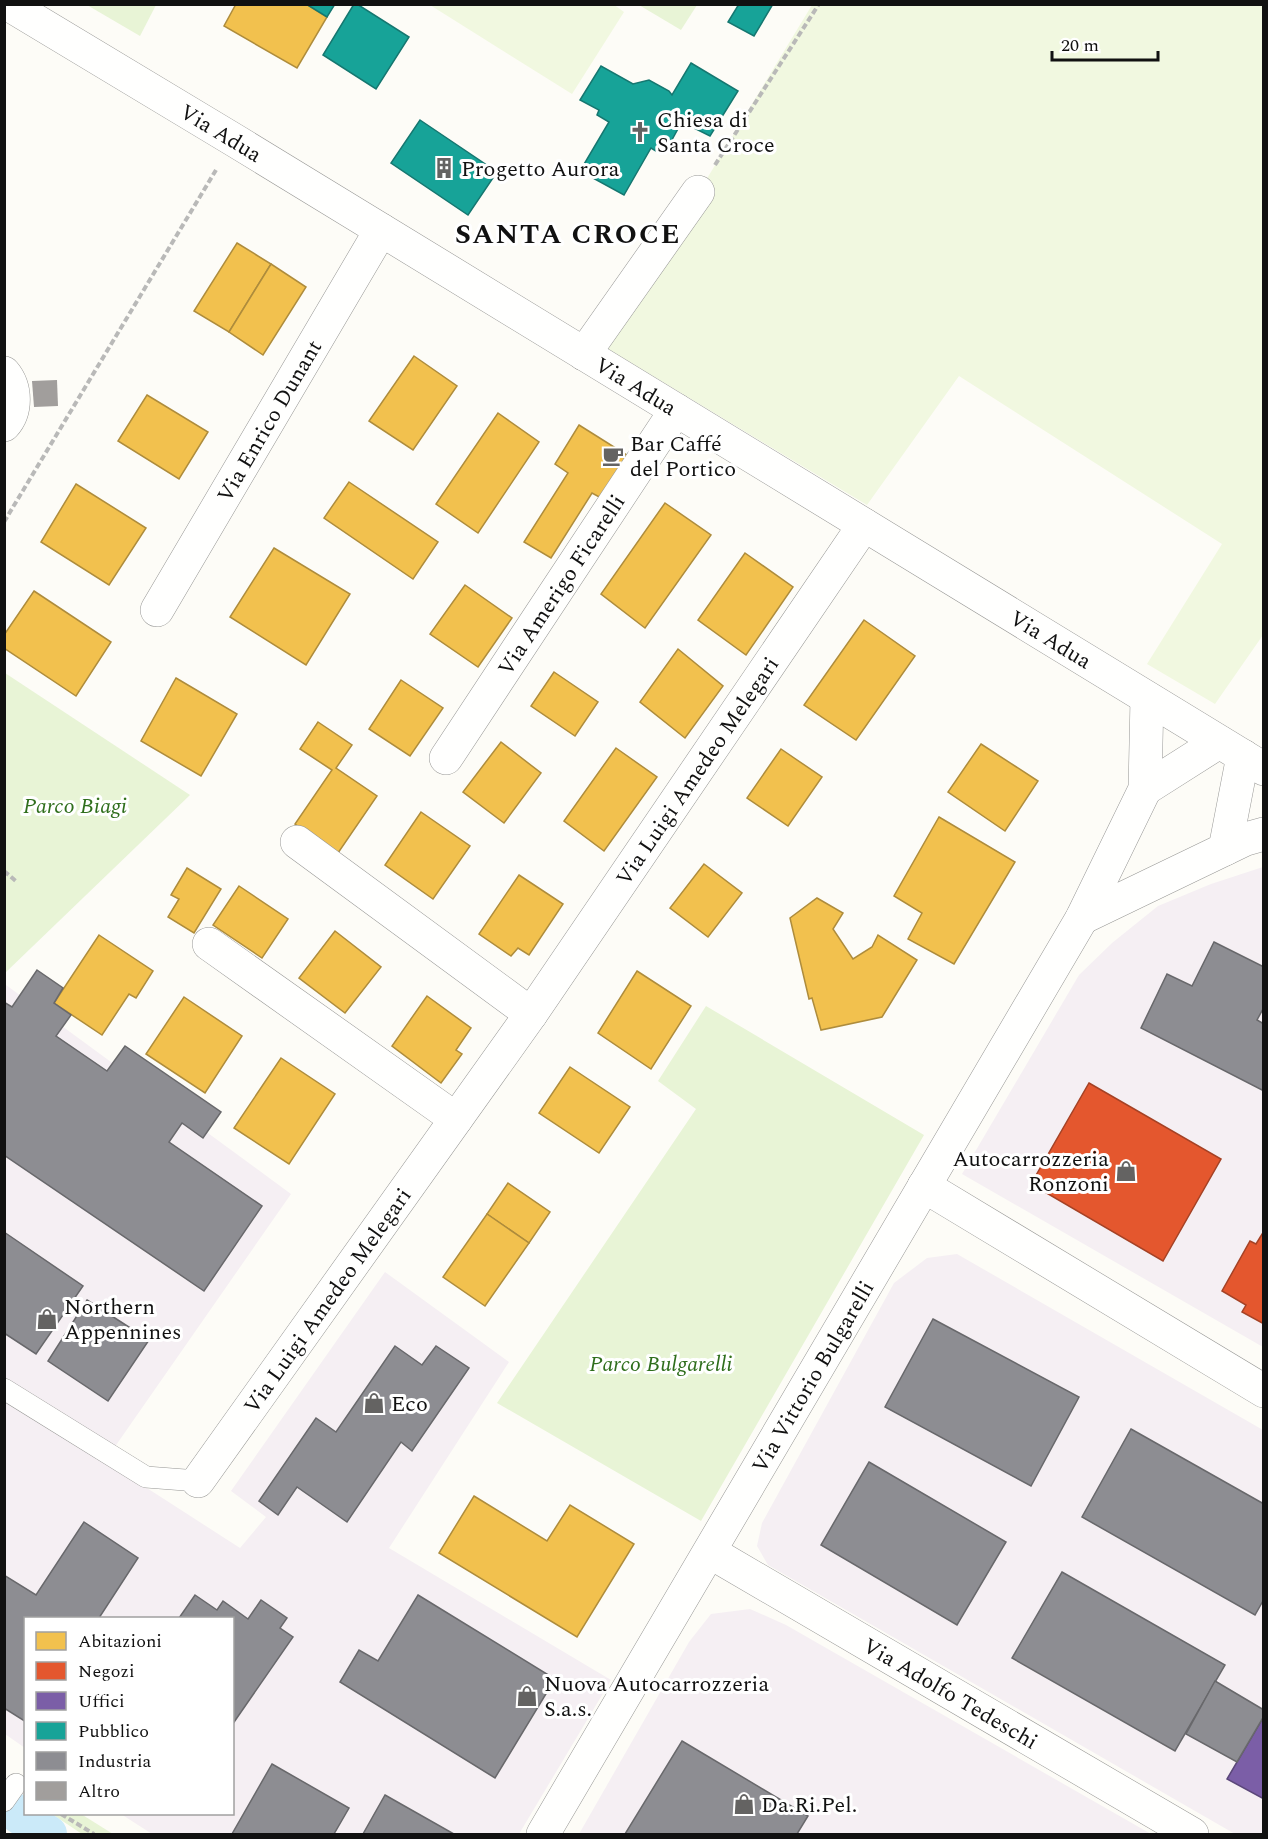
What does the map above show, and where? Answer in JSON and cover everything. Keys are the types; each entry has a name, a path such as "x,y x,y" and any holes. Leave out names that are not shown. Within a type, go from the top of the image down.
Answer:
{"street":[{"name":"Via Adua","path":"8,4 1242,756"},
{"path":"584,354 698,192"},
{"name":"Via Enrico Dunant","path":"157,610 381,230"},
{"path":"4,374 11,381 13,407 4,425"},
{"name":"Via Amerigo Ficarelli","path":"446,758 676,410"},
{"name":"Via Luigi Amedeo Melegari","path":"198,1481 531,1014 864,525"},
{"name":"Via Vittorio Bulgarelli","path":"543,1834 1082,918 1145,789 1147,698"},
{"path":"1145,789 1242,756 1225,849"},
{"path":"1082,918 1246,839 1263,834"},
{"path":"297,842 531,1014"},
{"path":"210,944 456,1119"},
{"path":"924,1186 1263,1391"},
{"name":"Via Adolfo Tedeschi","path":"710,1552 1192,1834"}],"lane":[{"path":"7,1395 146,1478 198,1481"}],"path":[{"path":"698,192 819,4"},
{"path":"4,522 6,514 234,140"},
{"path":"4,871 17,882"},
{"path":"63,1815 94,1834"}],"shaded area":[{"path":"1263,867 1263,1347 962,1174 1079,975 1112,943 1158,906 1211,884"},
{"path":"6,985 291,1194 105,1461 240,1548 266,1517 231,1491 385,1272 509,1362 389,1548 611,1680 519,1834 152,1834 123,1815 234,1815 234,1617 24,1617 24,1747 5,1734"},
{"path":"957,1254 1263,1430 1263,1834 1235,1834 768,1565 757,1546 762,1523 894,1283 927,1258"},
{"path":"750,1609 786,1625 1151,1834 579,1834 689,1642 711,1614"}],"green space":[{"path":"613,4 624,12 572,94 430,5"},
{"path":"87,5 156,5 140,36"},
{"path":"639,5 697,5 681,30"},
{"path":"812,5 1263,5 1263,635 1215,704 1147,664 1222,544 959,376 867,505 605,347"},
{"name":"Parco Biagi","path":"5,673 190,795 5,973"},
{"name":"Parco Bulgarelli","path":"706,1006 924,1135 701,1521 497,1403 696,1109 658,1081"},
{"path":"54,1815 83,1815 113,1834 82,1834"}],"building: Abitazioni":[{"path":"236,4 306,4 327,17 297,68 224,26"},
{"path":"237,243 271,264 229,332 194,311"},
{"path":"271,264 306,287 263,355 229,332"},
{"path":"414,356 457,386 413,450 369,421"},
{"path":"147,395 208,432 179,479 118,441"},
{"path":"498,413 539,442 478,533 436,504"},
{"path":"579,425 630,457 603,499 592,493 551,558 524,542 568,473 555,464"},
{"path":"349,482 438,542 413,579 324,518"},
{"path":"76,484 146,528 109,585 41,542"},
{"path":"665,503 711,535 645,628 601,594"},
{"path":"274,548 350,594 306,665 230,617"},
{"path":"745,553 793,587 746,655 698,620"},
{"path":"465,585 512,618 478,667 430,634"},
{"path":"34,591 111,642 76,696 4,648 4,635"},
{"path":"864,620 915,656 856,740 804,705"},
{"path":"678,649 723,686 685,738 640,702"},
{"path":"554,672 598,702 575,736 531,706"},
{"path":"176,678 237,714 201,776 141,741"},
{"path":"401,680 443,708 410,756 369,729"},
{"path":"318,722 352,745 336,768 377,796 338,853 295,824 332,770 300,749"},
{"path":"501,742 541,773 504,823 463,792"},
{"path":"981,744 1038,781 1005,831 948,792"},
{"path":"616,748 657,777 604,851 564,821"},
{"path":"781,749 822,777 788,826 747,798"},
{"path":"421,812 470,846 433,899 385,865"},
{"path":"939,817 1015,862 954,964 908,939 922,913 894,896"},
{"path":"704,864 742,893 708,937 670,908"},
{"path":"187,868 221,889 194,933 168,917 179,899 171,895"},
{"path":"519,875 563,904 529,955 518,948 511,956 479,934"},
{"path":"239,886 288,919 262,958 213,925"},
{"path":"817,898 843,913 833,929 853,959 872,947 878,935 917,960 882,1017 821,1030 812,998 809,999 790,918"},
{"path":"335,931 381,967 345,1013 299,978"},
{"path":"99,935 153,971 136,998 129,994 102,1035 54,1003"},
{"path":"637,971 691,1006 651,1069 598,1033"},
{"path":"427,996 471,1028 456,1050 462,1054 441,1083 392,1046"},
{"path":"184,997 242,1036 205,1093 146,1054"},
{"path":"281,1058 335,1094 289,1164 234,1128"},
{"path":"570,1067 630,1107 599,1153 539,1113"},
{"path":"508,1183 550,1212 529,1243 487,1214"},
{"path":"487,1214 529,1243 485,1306 443,1277"},
{"path":"474,1496 547,1541 570,1505 634,1544 577,1637 439,1553"}],"building: Negozi":[{"name":"Autocarrozzeria Ronzoni","path":"1089,1083 1221,1159 1163,1261 1031,1184"},
{"path":"1264,1231 1264,1324 1242,1312 1246,1305 1222,1291 1250,1241 1256,1244"}],"building: Uffici":[{"path":"1264,1716 1264,1799 1227,1779"}],"building: Pubblico":[{"path":"306,4 335,4 327,17"},
{"path":"354,4 409,37 376,89 323,55"},
{"path":"739,4 773,4 754,36 728,22"},
{"name":"Chiesa di Santa Croce","path":"691,63 738,91 710,136 684,123 681,128 679,127 667,149 659,153 651,148 624,195 580,171 609,122 597,115 599,110 580,100 601,66 633,84 649,80 672,95"},
{"name":"Progetto Aurora","path":"420,120 497,172 468,215 391,163"}],"building: Industria":[{"path":"1214,942 1264,967 1264,1007 1257,1020 1264,1024 1264,1086 1262,1090 1141,1028 1167,974 1192,986"},
{"path":"37,970 63,988 54,1003 71,1015 56,1036 107,1071 125,1046 221,1112 203,1138 182,1123 169,1142 262,1206 204,1291 4,1155 4,1002 12,1007"},
{"path":"4,1232 83,1286 36,1354 4,1333"},
{"path":"87,1300 149,1340 108,1401 48,1361"},
{"path":"933,1319 1079,1397 1031,1486 885,1407"},
{"path":"395,1346 422,1365 436,1346 469,1368 412,1451 401,1442 347,1522 297,1487 278,1515 259,1501 316,1418 336,1432"},
{"path":"1131,1429 1264,1504 1264,1599 1255,1615 1082,1517"},
{"path":"869,1462 1006,1542 957,1625 821,1545"},
{"path":"84,1522 138,1558 100,1617 24,1617 24,1721 4,1708 4,1575 36,1595"},
{"path":"1062,1572 1225,1665 1175,1751 1012,1658"},
{"path":"195,1595 217,1610 223,1601 248,1619 261,1600 287,1618 280,1628 293,1637 234,1722 234,1617 180,1617"},
{"path":"418,1595 555,1679 495,1778 340,1682 359,1650 378,1661"},
{"path":"1215,1681 1264,1710 1264,1716 1237,1762 1186,1734"},
{"path":"682,1741 808,1816 797,1834 625,1834"},
{"path":"272,1764 349,1808 334,1834 232,1834"},
{"path":"385,1795 454,1834 363,1834"}],"building: Altro":[{"path":"57,380 58,406 34,407 32,381"}],"waterway":[{"path":"4,1805 48,1834"}],"place":[{"name":"Chiesa di Santa Croce","path":"640,132"},
{"name":"Progetto Aurora","path":"444,168"},
{"name":"Bar Caffé del Portico","path":"613,456"},
{"name":"Autocarrozzeria Ronzoni","path":"1126,1171"},
{"name":"Northern Appennines","path":"47,1319"},
{"name":"Eco","path":"374,1403"},
{"name":"Nuova Autocarrozzeria S.a.s.","path":"527,1696"},
{"name":"Da.Ri.Pel.","path":"744,1804"}],"district":[{"name":"SANTA CROCE","path":"568,233"}]}
